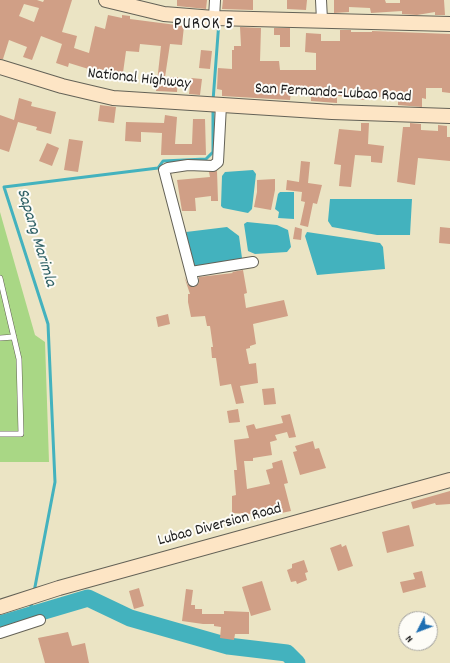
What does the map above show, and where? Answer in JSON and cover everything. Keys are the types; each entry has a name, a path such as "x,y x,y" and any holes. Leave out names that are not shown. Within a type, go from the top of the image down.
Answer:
{"street":[{"path":"106,0 164,14 214,18 450,24"},
{"path":"214,18 215,0"},
{"path":"321,0 322,20"},
{"name":"National Highway","path":"0,67 90,94 114,98 214,105"},
{"path":"214,105 218,162 213,166 198,169 168,168 164,170 192,277 253,262"},
{"name":"San Fernando-Lubao Road","path":"214,105 332,112 450,116"},
{"name":"Lubao Diversion Road","path":"4,606 59,588 450,480"},
{"path":"0,633 40,620"}],"lane":[{"path":"0,278 19,359 21,434 0,434"},
{"path":"0,338 14,337"}],"green space":[{"path":"0,212 35,335 45,342 49,462 0,462"}],"water":[{"path":"253,170 256,174 252,209 248,213 223,208 221,206 222,176 225,172"},
{"path":"280,192 294,192 294,219 278,218 279,212 275,209 278,194"},
{"path":"330,199 412,199 410,235 377,235 332,227 328,221"},
{"path":"247,222 277,225 288,230 291,247 287,252 255,254 248,251 244,224"},
{"path":"227,227 239,236 242,258 239,260 197,268 194,266 186,232"},
{"path":"307,232 380,243 383,247 385,269 317,275 305,236"}],"building":[{"path":"0,0 37,0 43,2 44,0 72,0 62,32 77,36 74,48 89,53 95,26 105,29 108,15 122,18 122,15 130,16 130,19 184,26 182,45 170,44 165,77 178,77 177,92 156,91 161,46 140,44 139,52 126,51 122,80 94,76 95,71 69,63 68,67 56,63 62,44 41,36 32,60 23,57 27,47 9,40 3,59 0,59","holes":["24,4 39,8 34,22 19,16"]},
{"path":"177,0 207,0 206,9 177,6"},
{"path":"223,0 253,0 253,10 222,9"},
{"path":"287,0 307,0 306,10 287,9"},
{"path":"334,0 385,0 386,3 400,3 400,0 444,0 445,15 435,15 435,12 417,15 402,14 402,11 371,13 370,8 349,7 349,12 334,13"},
{"path":"240,27 261,28 260,61 279,61 280,70 316,70 316,53 305,52 306,33 321,34 321,41 340,41 340,30 351,30 351,32 372,31 450,34 450,93 442,92 442,88 426,88 426,99 422,98 422,107 398,105 398,97 365,97 365,100 337,96 337,103 311,101 311,93 291,92 290,100 222,96 222,90 217,89 218,68 232,69 232,50 234,50 234,46 241,46"},
{"path":"274,28 290,28 290,47 280,47 280,35 274,35"},
{"path":"201,50 212,51 210,69 199,68"},
{"path":"191,78 202,79 200,95 189,94"},
{"path":"19,98 32,102 31,106 56,112 51,134 36,130 37,127 18,122 9,152 0,149 0,115 14,120"},
{"path":"100,105 116,107 114,123 98,121"},
{"path":"165,115 177,117 175,144 192,144 193,119 205,119 206,155 161,155 162,133 141,132 141,142 125,141 126,122 164,123"},
{"path":"361,123 369,123 368,144 384,146 382,163 371,162 371,156 355,155 351,187 339,186 341,165 334,164 339,129 361,131"},
{"path":"410,123 421,124 421,130 438,131 438,125 447,126 447,137 450,137 450,161 418,158 415,185 397,182 403,127 410,127"},
{"path":"69,139 83,141 78,172 64,170"},
{"path":"47,143 59,148 52,166 39,161"},
{"path":"301,161 310,162 308,183 322,185 317,204 313,203 308,227 300,225 305,202 301,201 302,192 286,190 287,180 299,182"},
{"path":"217,171 218,201 211,201 211,196 195,198 196,211 182,211 177,180 210,177 209,172"},
{"path":"275,179 275,190 271,210 254,207 257,192 257,180"},
{"path":"295,227 302,229 301,240 293,239"},
{"path":"440,227 450,228 450,244 439,243"},
{"path":"243,270 247,293 244,294 246,308 284,300 288,316 253,324 256,344 246,349 249,364 256,363 258,383 240,386 244,403 236,404 231,384 220,386 216,358 212,358 211,347 213,347 210,326 207,326 205,316 191,317 188,302 188,294 190,294 184,276 188,285 194,287 199,283 199,277 233,273 232,272"},
{"path":"168,314 170,324 158,327 156,317"},
{"path":"274,388 276,404 264,405 262,389"},
{"path":"238,409 240,422 229,423 227,411"},
{"path":"290,414 296,437 289,438 287,432 275,435 277,440 270,442 272,455 253,458 253,461 244,461 247,489 270,484 266,470 273,468 272,463 282,460 288,483 284,484 291,511 253,519 251,514 232,513 232,496 236,495 234,470 237,470 234,440 249,438 246,426 254,424 256,429 283,423 281,416"},
{"path":"313,441 315,449 319,448 326,468 300,475 293,452 297,451 295,446"},
{"path":"450,491 450,504 436,505 435,503 413,509 411,502"},
{"path":"409,525 414,546 387,553 382,532"},
{"path":"341,544 342,547 346,545 353,566 338,571 330,548"},
{"path":"304,560 308,572 305,573 307,580 297,584 296,581 291,582 287,570 292,568 292,564"},
{"path":"422,571 426,587 403,593 400,582 415,579 413,573"},
{"path":"262,581 271,610 251,616 242,587"},
{"path":"139,588 144,606 134,609 129,591"},
{"path":"186,589 193,590 191,605 195,605 195,609 202,609 202,614 224,614 224,611 249,612 249,634 235,634 234,640 220,638 221,627 214,626 214,624 182,621"},
{"path":"68,632 72,646 85,643 89,663 45,663 38,638"}],"waterway":[{"name":"Sapang Marimla","path":"213,101 219,21"},
{"name":"Sapang Marimla","path":"34,592 55,482 48,324 4,187 158,168 163,161 206,159 213,152 213,109"},
{"path":"0,624 88,598 130,618 228,646 287,653 297,663"},
{"name":"Sapang Marimla","path":"29,616 32,602"}],"district":[{"name":"PUROK 5","path":"204,26"}]}
